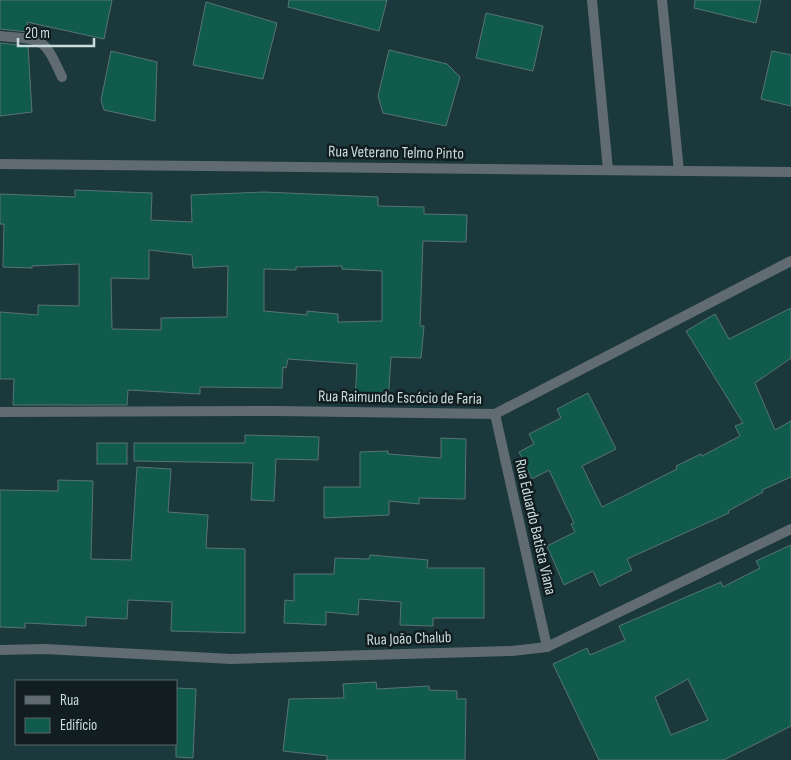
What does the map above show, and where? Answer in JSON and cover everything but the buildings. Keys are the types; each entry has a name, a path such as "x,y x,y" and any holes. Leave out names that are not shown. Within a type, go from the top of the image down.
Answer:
{"street":[{"path":"592,0 608,170"},
{"path":"662,0 679,171"},
{"path":"0,36 40,41 49,48 62,77"},
{"name":"Rua Veterano Telmo Pinto","path":"0,164 791,172"},
{"name":"Rua Raimundo Escócio de Faria","path":"0,412 278,411 495,414 791,261"},
{"name":"Rua Eduardo Batista Viana","path":"495,414 547,647"},
{"name":"Rua João Chalub","path":"0,650 45,649 231,658 512,651 547,647 791,529"}]}
